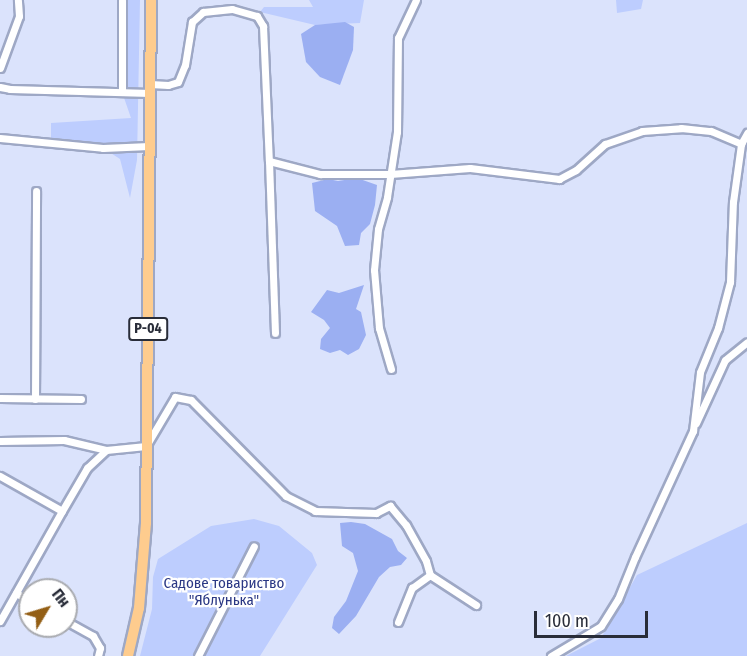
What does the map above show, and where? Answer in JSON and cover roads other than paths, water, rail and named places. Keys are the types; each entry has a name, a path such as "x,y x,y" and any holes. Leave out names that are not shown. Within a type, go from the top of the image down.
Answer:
{"main road":[{"name":"Р-04","path":"128,656 139,608 146,523 151,0"}],"street":[{"path":"0,68 19,16 18,0"},
{"path":"122,0 123,92"},
{"path":"391,369 379,328 374,270 378,229 397,132 398,38 416,0"},
{"path":"0,87 123,92 168,85 178,82 185,65 192,22 203,12 232,9 257,16 263,27 275,333"},
{"path":"269,161 320,174 390,174 470,168 559,179 576,170 605,144 642,131 681,128 711,131 741,144"},
{"path":"693,431 700,372 718,328 730,282 733,202 741,144 747,133"},
{"path":"0,138 103,148 149,146"},
{"path":"35,399 36,191"},
{"path":"551,656 601,626 618,599 725,360 747,342"},
{"path":"0,441 64,440 106,450 146,446 175,397 191,400 286,495 305,506 315,511 376,513 390,506 406,525 426,561 430,575 476,606"},
{"path":"0,398 81,399"},
{"path":"0,621 87,468 106,450"},
{"path":"0,476 62,511"},
{"path":"198,656 254,546"},
{"path":"398,622 412,588 430,575"},
{"path":"78,628 93,636 100,648 98,656"}],"park label":[{"name":"Садове товариство \"Яблунька\"","path":"224,592"}]}
